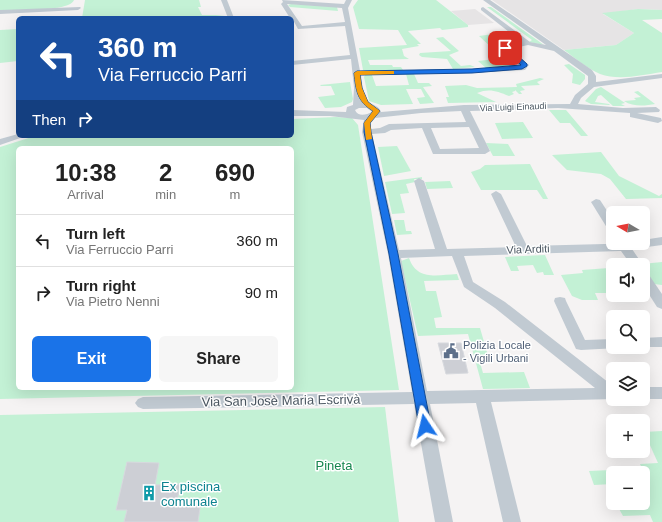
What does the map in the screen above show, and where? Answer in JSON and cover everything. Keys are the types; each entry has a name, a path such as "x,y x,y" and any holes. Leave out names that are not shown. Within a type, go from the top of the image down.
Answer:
{"street":[{"path":"75,16 80,0"},
{"path":"224,0 230,16"},
{"path":"486,0 589,72 608,78 629,80"},
{"path":"292,16 284,4 286,1 347,3 348,24 359,88 358,103 355,111"},
{"path":"0,12 77,9"},
{"path":"483,9 528,43 557,50"},
{"path":"294,19 300,28 348,24"},
{"path":"357,73 472,71 522,68 524,65 505,48 528,43"},
{"path":"294,63 354,57"},
{"path":"589,72 593,80 592,85"},
{"path":"572,106 577,98 592,85 662,76"},
{"path":"359,88 365,103 372,111"},
{"path":"558,105 577,98"},
{"path":"577,98 585,105 593,108"},
{"name":"Via Luigi Einaudi","path":"372,111 558,105 593,108 660,121"},
{"path":"425,125 436,152 485,151 464,108"},
{"name":"Via Luigi Einaudi","path":"604,110 660,110"},
{"path":"660,110 651,112 651,115 660,121"},
{"path":"355,111 372,111"},
{"path":"355,111 367,132"},
{"path":"294,113 372,111"},
{"path":"372,111 367,123 367,132 394,254 444,522"},
{"path":"367,132 382,131 389,127 472,124"},
{"path":"0,142 16,133"},
{"path":"0,142 16,137"},
{"path":"418,181 442,252"},
{"path":"496,194 523,249"},
{"path":"596,202 606,218"},
{"name":"Via Arditi","path":"650,242 662,241"},
{"name":"Via Arditi","path":"394,254 606,246"},
{"path":"457,252 468,284 500,305 606,388"},
{"path":"650,286 662,304"},
{"path":"560,301 580,345 606,344"},
{"path":"650,343 662,342"},
{"path":"650,393 662,393"},
{"name":"Via San Josè Maria Escrivà","path":"143,403 606,394"},
{"path":"482,397 512,522"}],"shaded area":[{"path":"492,0 662,0 662,10 638,9 603,14 634,33 616,45 564,50"},
{"path":"475,9 494,23 468,25 451,11"}],"green space":[{"path":"0,0 74,0 70,4 63,7 0,11"},
{"path":"85,0 199,0 201,7 198,7 202,15 225,15 216,16 82,16"},
{"path":"358,0 436,0 468,25 468,27 442,30 440,28 408,31 421,44 417,44 419,46 402,49 404,56 409,59 368,60 370,65 392,65 393,67 401,67 403,70 366,71 363,70 359,48 407,45 398,30 359,29 353,7"},
{"path":"288,5 337,7 338,11 290,7"},
{"path":"487,7 491,7 544,45 529,42 532,40"},
{"path":"638,9 662,10 662,19 642,20 662,33 662,72 631,77 607,76 591,69 564,50 616,45 634,33 602,13"},
{"path":"16,29 16,61 0,63 0,30"},
{"path":"507,32 520,42 508,44 507,43 517,42 510,36 489,37 500,48 493,49 479,36"},
{"path":"443,37 459,51 449,55 461,66 470,65 475,67 453,69 447,59 422,57 419,55 420,53 451,51 436,38"},
{"path":"505,58 516,65 486,68 478,61"},
{"path":"569,64 585,75 585,79 580,85 572,83 573,74 564,65"},
{"path":"406,74 414,74 418,83 429,83 432,86 423,87 434,103 420,104 417,98 425,97 421,89 406,89 413,104 381,105 369,101 364,77 365,75 372,75 376,86 409,85"},
{"path":"540,78 544,79 537,82 540,85 521,86 525,90 520,91 522,94 519,94 515,90 512,92 514,94 509,96 493,91 477,93 496,102 448,103 446,97 449,97 445,86 466,85 477,88 517,87 516,84"},
{"path":"350,82 353,99 352,102 341,107 325,108 318,97 335,95 331,86 320,85"},
{"path":"601,87 625,103 621,104 625,106 613,106 601,95 598,96 595,102 610,105 591,104 585,101 596,89"},
{"path":"638,91 655,104 643,106 624,101 636,100 634,98 641,97 634,92"},
{"path":"549,110 566,110 588,136 581,136 570,123 560,123"},
{"path":"336,117 352,118 358,125 399,390 0,399 0,147 29,138 294,138 294,119"},
{"path":"523,122 533,138 502,139 495,123"},
{"path":"486,143 508,144 515,156 493,156"},
{"path":"397,146 411,171 384,176 378,147"},
{"path":"601,152 619,176 659,196 662,194 662,198 626,199 610,179 601,174 567,170 552,155"},
{"path":"530,164 548,199 543,199 537,190 481,190 471,172 480,169 485,165"},
{"path":"422,177 422,179 414,179 415,182 406,184 409,193 400,194 405,213 392,214 385,182"},
{"path":"450,181 453,188 427,189 425,182"},
{"path":"394,220 404,220 406,231 411,231 412,234 397,235"},
{"path":"545,255 554,275 544,275 543,272 537,273 533,265 517,266 519,271 511,271 505,257"},
{"path":"409,258 417,270 428,275 457,274 459,280 424,281 426,291 436,291 442,317 434,318 436,328 480,328 489,359 479,359 483,373 524,372 530,388 483,389 468,334 418,336 401,261"},
{"path":"662,262 662,285 654,284 650,277 650,263"},
{"path":"606,268 606,293 595,293 598,300 582,300 572,296 561,275 583,273 582,270"},
{"name":"Pineta","path":"385,407 399,522 0,522 0,415"},
{"path":"662,431 662,522 653,522 650,515 623,516 620,510 650,510 650,466 641,466 640,464 658,463 650,445 650,432"},
{"path":"606,470 606,484 594,485 589,471"}],"building":[{"name":"Polizia Locale - Vigili Urbani","path":"438,343 461,343 468,373 446,374"},
{"name":"Ex piscina comunale","path":"127,462 159,463 155,485 180,484 177,502 201,501 198,522 124,522 127,510 116,510"}],"slow traffic":[{"path":"369,139 367,123 370,117 375,115 377,111 365,103 359,88 357,73 392,72"}],"place":[{"name":"Polizia Locale - Vigili Urbani","path":"451,351"},
{"name":"Ex piscina comunale","path":"149,493"}],"route":[{"path":"425,426 394,254 367,132 367,123 370,117 375,115 377,111 365,103 359,88 357,73 472,71 522,68 524,65 505,48"}]}
